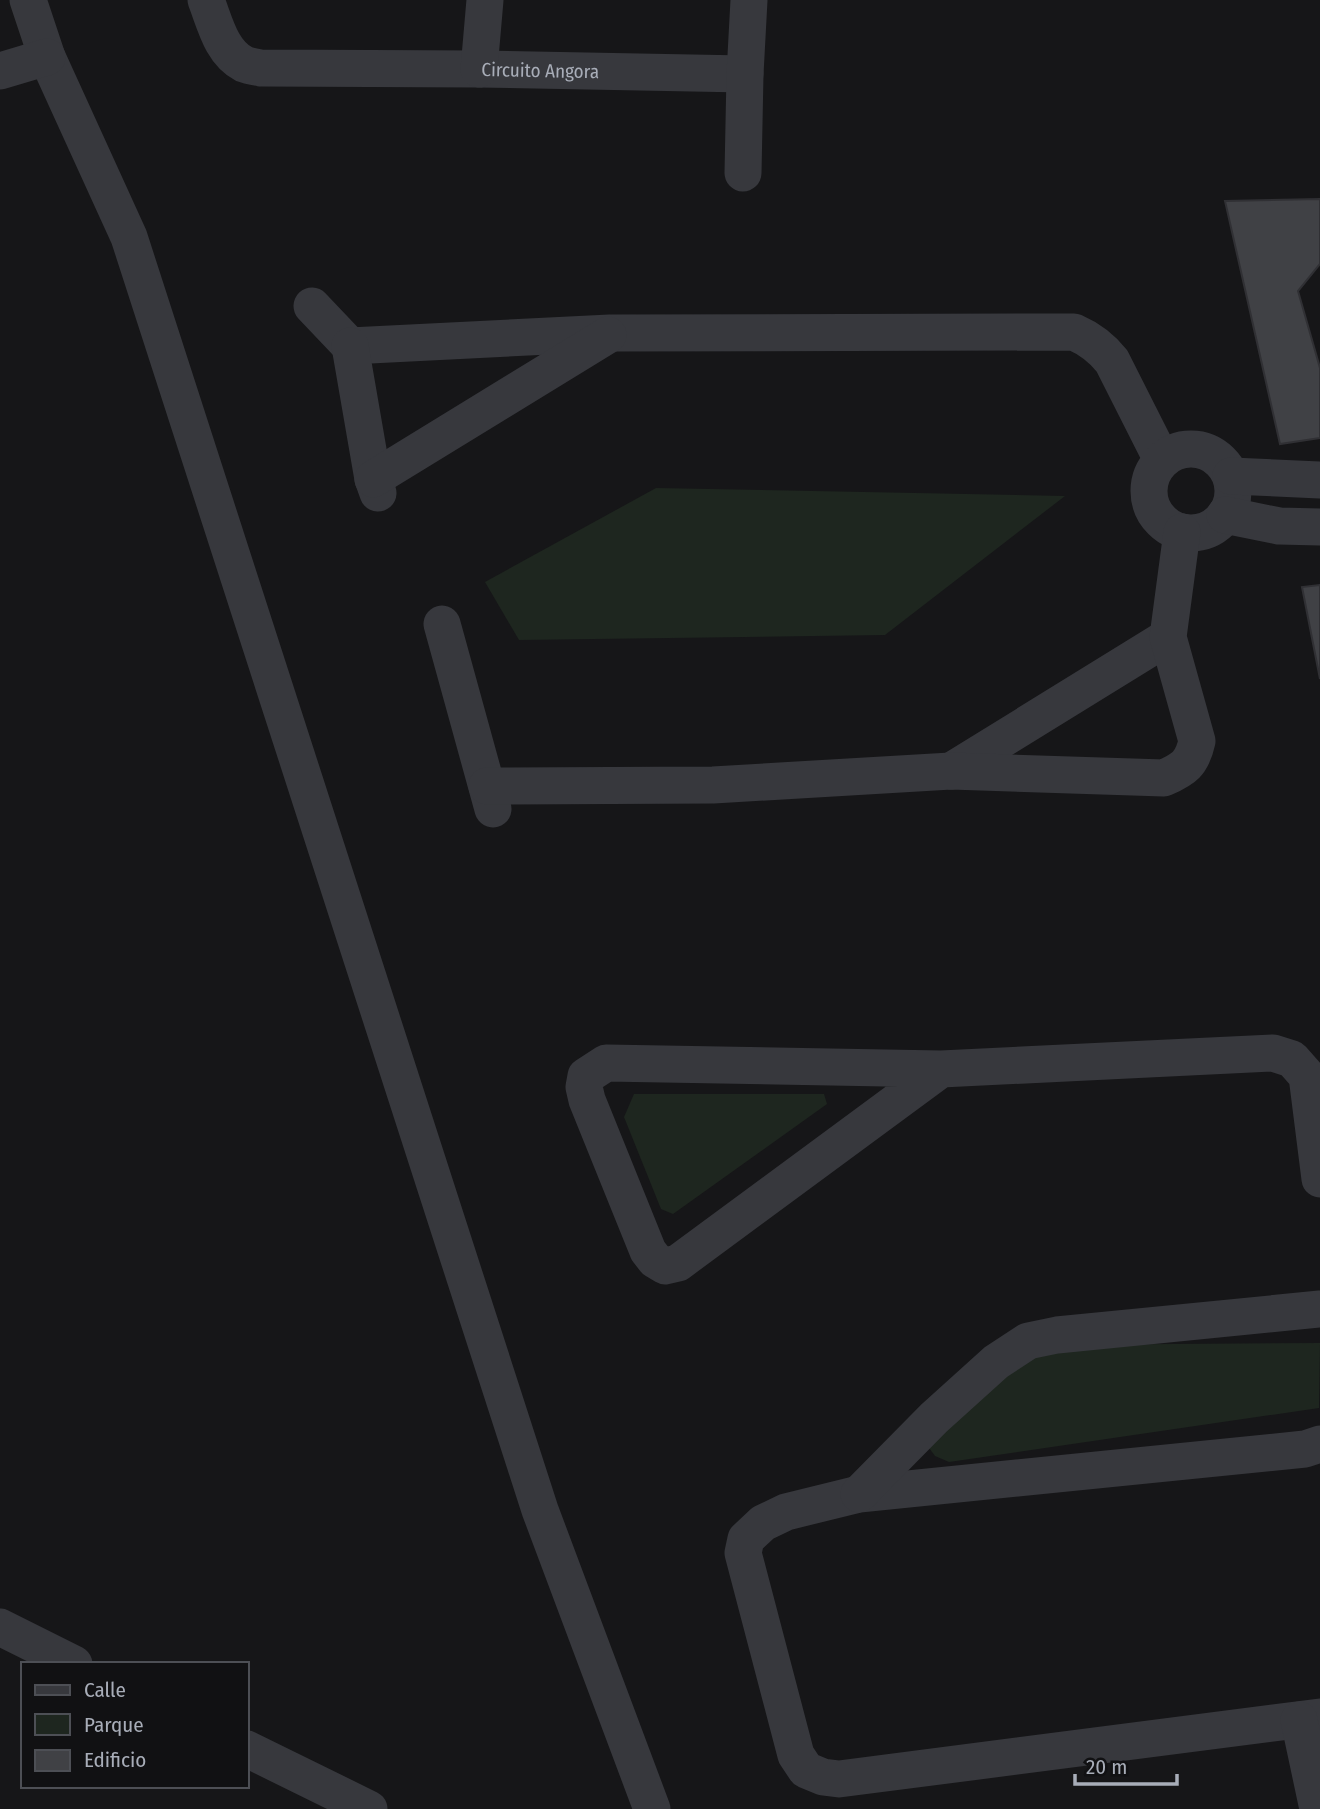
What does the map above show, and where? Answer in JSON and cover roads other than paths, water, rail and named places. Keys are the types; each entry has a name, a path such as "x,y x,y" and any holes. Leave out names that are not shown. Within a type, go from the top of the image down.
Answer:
{"street":[{"path":"28,0 47,57 129,237 540,1510 652,1809"},
{"path":"479,69 485,0"},
{"path":"743,173 749,0"},
{"name":"Circuito Angora","path":"207,1 222,42 231,54 245,64 261,68 745,74"},
{"path":"0,71 47,57"},
{"path":"312,306 350,346 375,486 610,333"},
{"path":"350,346 610,333 1074,332 1095,343 1112,361 1162,460"},
{"path":"1201,450 1214,455 1225,465 1231,476 1231,503 1217,524 1207,530 1182,532 1159,520 1152,509 1149,483 1154,470 1174,452 1201,450"},
{"path":"1231,476 1320,480"},
{"path":"1225,515 1279,526 1320,527"},
{"path":"442,624 490,798 951,771 1164,778 1182,770 1194,756 1196,741 1168,637 1182,532"},
{"path":"951,771 1168,637"},
{"path":"941,1069 678,1263 665,1266 648,1251 584,1087 586,1076 606,1063 941,1069 1273,1053 1292,1059 1307,1076 1320,1178"},
{"path":"859,1494 954,1399 996,1362 1028,1341 1057,1335 1320,1309"},
{"path":"1318,1809 1310,1718 839,1779 823,1777 806,1770 796,1755 743,1553 746,1539 763,1523 786,1512 859,1494 1305,1449 1320,1444"},
{"path":"0,1627 70,1662"},
{"path":"248,1749 369,1809"}]}
